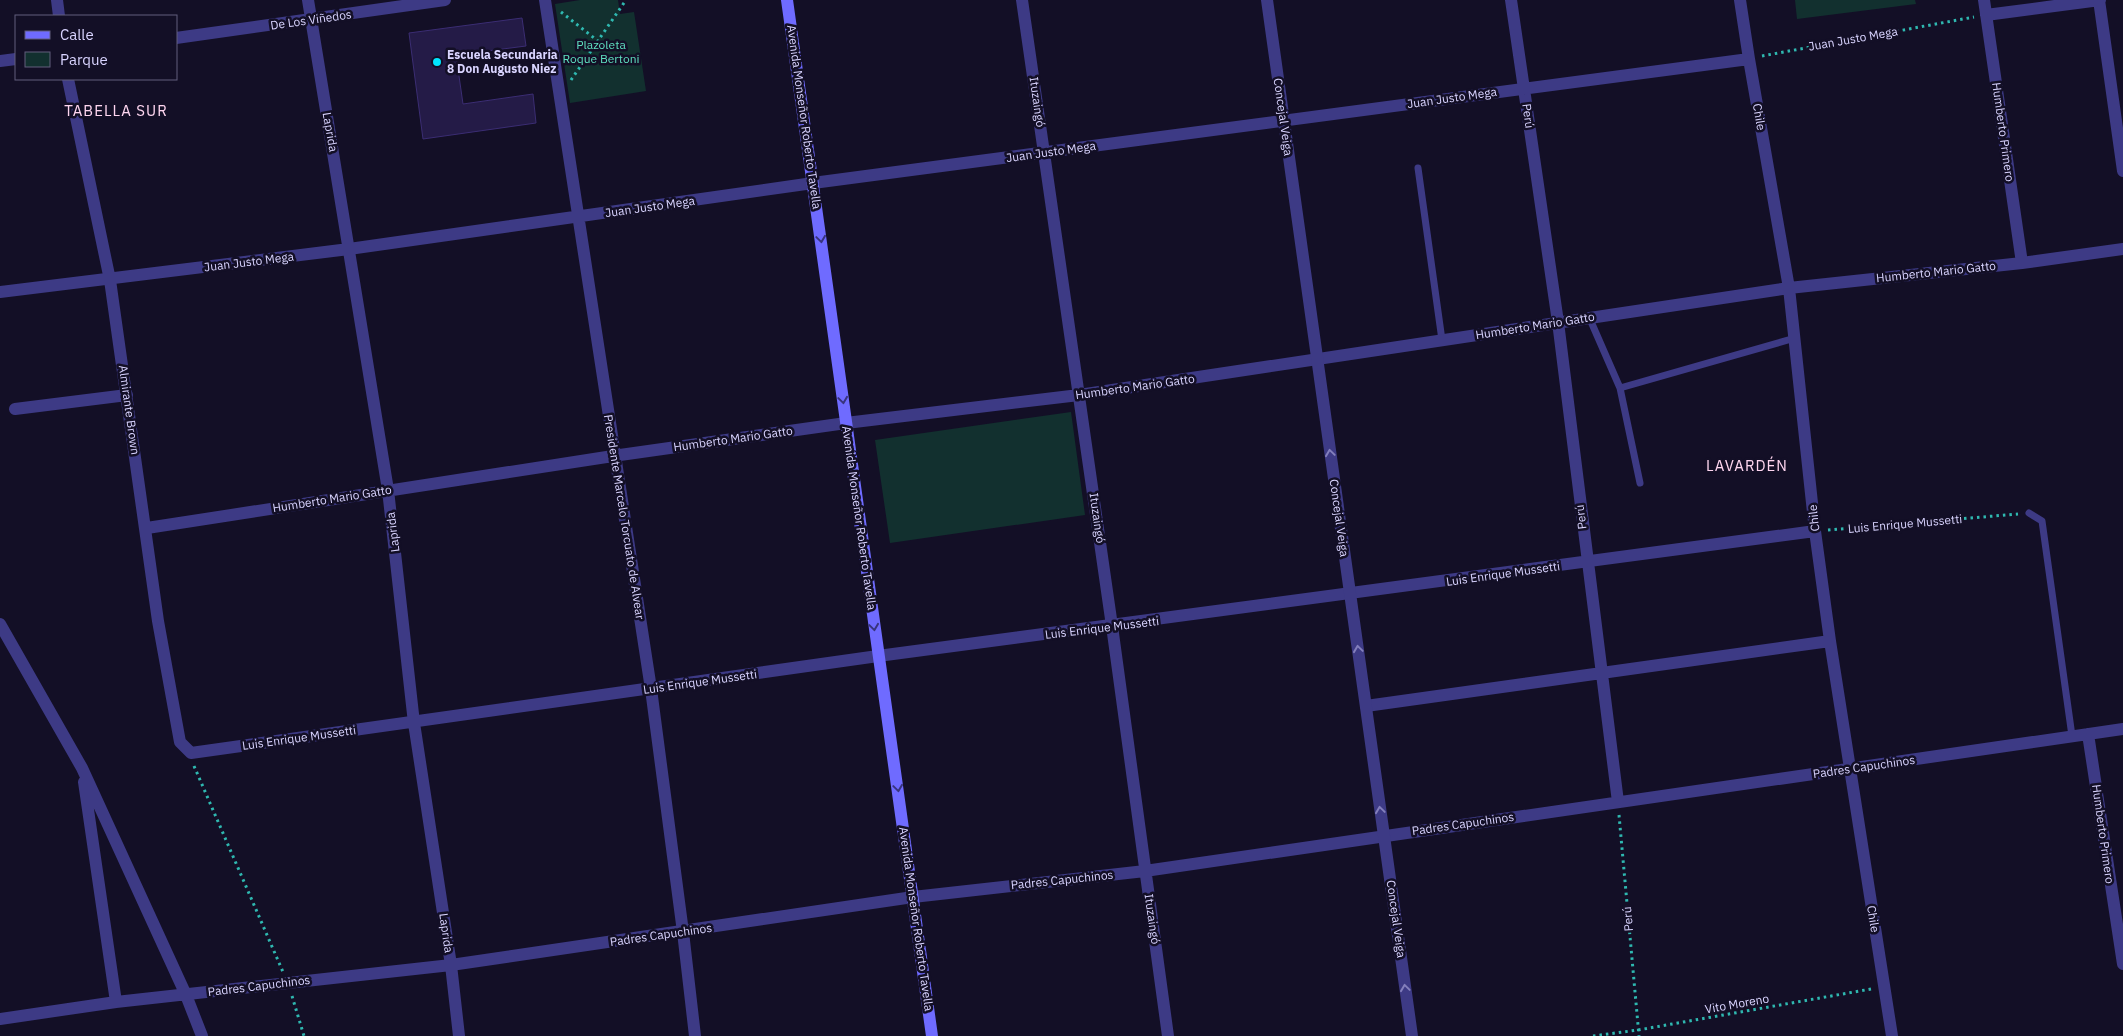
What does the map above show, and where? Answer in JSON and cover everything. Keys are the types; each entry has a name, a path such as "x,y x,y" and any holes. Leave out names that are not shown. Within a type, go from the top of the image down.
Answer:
{"main road":[{"name":"Avenida Monseñor Roberto Tavella","path":"787,0 932,1036"}],"street":[{"path":"57,0 58,15"},
{"name":"Laprida","path":"308,0 388,490 414,723 451,965 459,1036"},
{"name":"De Los Viñedos","path":"178,38 445,0"},
{"name":"Presidente Marcelo Torcuato de Alvear","path":"545,0 580,217 613,456 651,689 695,1036"},
{"name":"Ituzaingó","path":"1022,0 1112,626 1168,1036"},
{"name":"Concejal Veiga","path":"1267,0 1412,1036"},
{"name":"Perú","path":"1511,0 1558,322 1618,802"},
{"name":"Chile","path":"1740,0 1789,288 1815,531 1830,641 1892,1036"},
{"name":"Humberto Primero","path":"1984,0 2022,263"},
{"path":"1986,15 2099,0 2123,171"},
{"name":"Juan Justo Mega","path":"0,292 110,280 350,249 813,183 1749,58"},
{"path":"0,61 15,59"},
{"name":"Almirante Brown","path":"68,80 110,280 158,622 180,742"},
{"name":"Humberto Mario Gatto","path":"146,528 613,456 846,423 1079,395 1789,288 2022,263 2123,249"},
{"path":"15,410 127,395"},
{"name":"Luis Enrique Mussetti","path":"180,742 191,753 878,656 1350,595 1815,531"},
{"path":"0,624 82,768 186,995 202,1036"},
{"path":"1366,706 1830,641"},
{"name":"Padres Capuchinos","path":"0,1019 116,1002 451,965 913,897 1145,871 2123,729"},
{"name":"Humberto Primero","path":"2088,734 2123,964"},
{"path":"82,768 116,1002"}],"lane":[{"path":"1418,168 1442,340"},
{"path":"1589,317 1620,388 1640,483"},
{"path":"1620,388 1794,338"},
{"path":"2029,513 2042,521 2072,736"}],"path":[{"path":"560,95 626,0"},
{"path":"560,12 598,41"},
{"name":"Juan Justo Mega","path":"1749,58 1986,15"},
{"name":"Luis Enrique Mussetti","path":"1815,531 2029,513"},
{"path":"192,761 288,983 304,1036"},
{"name":"Perú","path":"1618,802 1639,1036"},
{"name":"Vito Moreno","path":"1593,1036 1638,1030 1884,986"}],"green space":[{"name":"Plazoleta Roque Bertoni","path":"580,0 618,0 620,14 634,12 646,91 570,103 555,4"},
{"path":"1795,0 1915,0 1916,4 1797,19"},
{"path":"1071,412 1085,515 890,543 875,440"}],"building":[{"path":"522,18 526,46 456,55 463,104 533,94 536,123 423,139 409,33"}],"place":[{"name":"Escuela Secundaria 8 Don Augusto Niez","path":"437,62"}],"district":[{"name":"TABELLA SUR","path":"116,111"},
{"name":"LAVARDÉN","path":"1747,466"}]}
